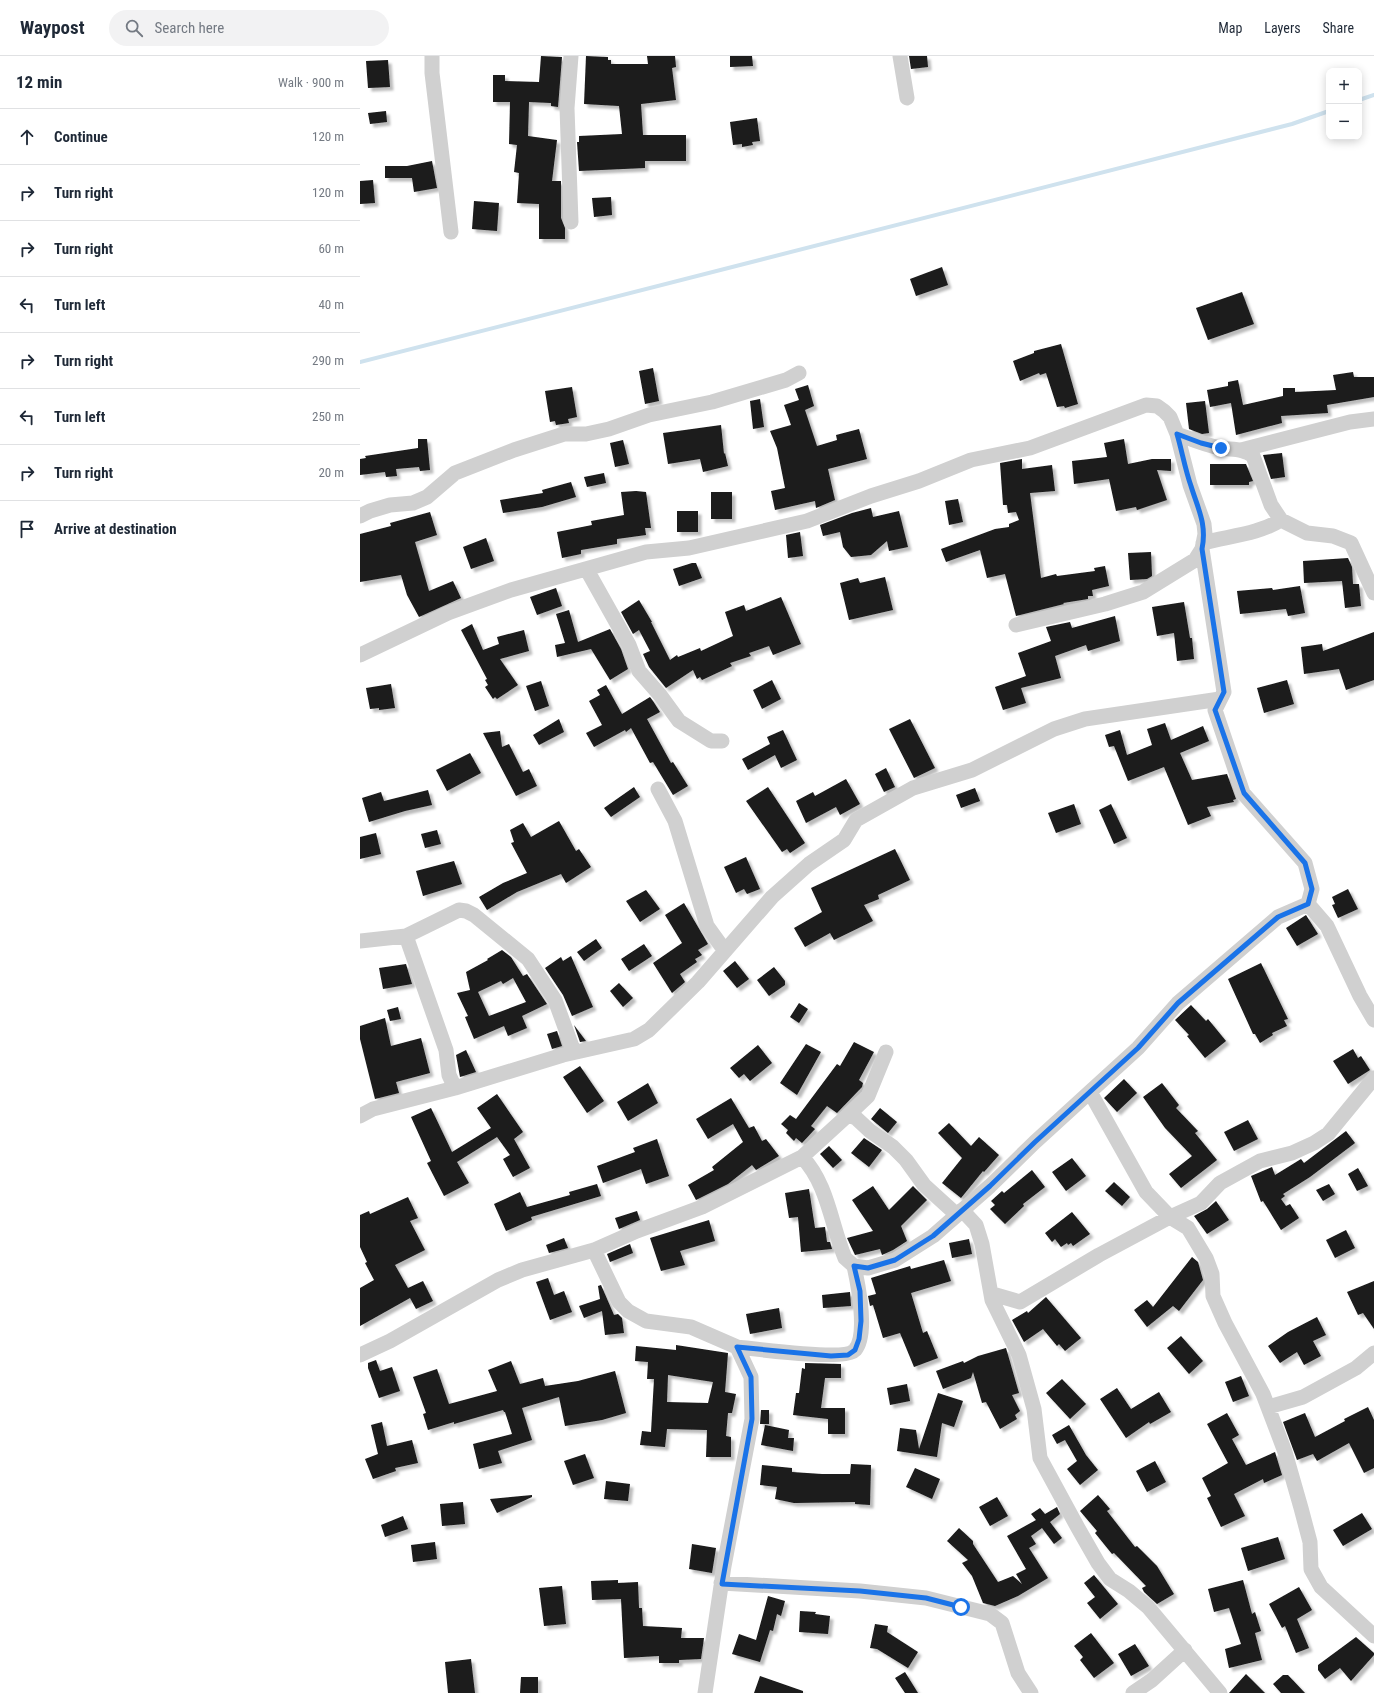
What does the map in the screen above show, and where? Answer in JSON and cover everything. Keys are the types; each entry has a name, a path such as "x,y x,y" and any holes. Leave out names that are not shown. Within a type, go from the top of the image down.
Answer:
{"street":[{"path":"432,56 432,73 451,232"},
{"path":"571,56 567,108 571,222"},
{"path":"900,56 907,98"},
{"path":"360,516 370,511 390,505 413,503 427,497 456,473 514,450 564,434 586,434 609,429 649,415 712,402 786,380 799,373"},
{"path":"360,655 448,613 511,590 587,570 646,552 689,548 806,520 871,496 919,481 971,460 1030,448 1146,405 1157,406 1170,418 1177,434 1190,485 1204,524 1203,546 1224,692 1215,710 1244,793 1305,863 1312,889 1308,904"},
{"path":"1240,450 1343,424 1374,419"},
{"path":"1177,434 1214,447 1240,450 1253,456 1271,505 1281,520 1307,533 1333,536 1351,543 1374,593"},
{"path":"1016,625 1105,604 1143,592 1194,560 1203,546 1231,535 1255,532 1281,520"},
{"path":"587,570 629,646 639,671 660,695 679,721 711,741 722,741"},
{"path":"360,1116 373,1109 455,1088 574,1052 624,1042 649,1030 698,982 772,897 808,864 844,840 856,820 913,788 972,770 1042,734 1079,721 1220,699"},
{"path":"658,789 675,821 708,926 725,951"},
{"path":"1308,904 1327,926 1360,996 1374,1018"},
{"path":"802,1157 812,1168 823,1189 845,1258 854,1266 868,1268 895,1260 933,1236 960,1212 1138,1048 1178,1003 1232,958 1252,938 1278,917 1308,904"},
{"path":"360,941 406,936 459,910 466,911 474,915 528,959 555,1000 574,1052"},
{"path":"406,936 446,1050 449,1075 455,1088"},
{"path":"360,1355 390,1341 498,1280 522,1270 594,1250 637,1231 702,1207 802,1157 868,1096 886,1052"},
{"path":"992,1300 996,1295 1020,1302 1099,1255 1170,1217 1201,1203 1220,1183 1260,1161 1292,1153 1314,1143 1328,1134 1374,1078"},
{"path":"1090,1092 1146,1192 1170,1217 1188,1228 1206,1258 1212,1274 1216,1303 1268,1407 1285,1452 1310,1542 1311,1569 1321,1587 1374,1636"},
{"path":"848,1115 856,1118 870,1131 893,1147 906,1160 924,1185 976,1225 982,1244 992,1300 1019,1356 1034,1409 1040,1458 1098,1563 1110,1579 1129,1591 1148,1607 1220,1693"},
{"path":"594,1250 619,1302 628,1311 646,1321 692,1327 737,1347 831,1356 848,1355 855,1350 859,1339 861,1321 860,1291 854,1266"},
{"path":"705,1693 722,1584 752,1419 751,1377 737,1347"},
{"path":"1268,1407 1304,1397 1356,1368 1374,1353"},
{"path":"722,1584 860,1591 926,1598 990,1614 1002,1624 1018,1673 1031,1693"},
{"path":"1133,1693 1152,1680 1185,1650"}],"building":[{"path":"541,56 562,57 558,107 551,106 551,103 529,102 528,136 557,140 552,181 561,181 561,218 565,228 565,239 539,239 539,204 517,203 519,173 514,172 517,145 509,144 510,102 493,102 493,75 505,75 505,81 539,82"},
{"path":"586,56 608,57 608,60 611,60 611,64 648,64 647,56 675,56 676,67 672,68 676,100 641,104 643,135 686,135 686,161 645,161 645,168 579,171 577,142 579,142 579,136 622,134 619,106 584,104"},
{"path":"730,56 752,56 753,66 730,67"},
{"path":"909,56 927,56 928,67 911,69"},
{"path":"388,60 390,87 368,88 366,61"},
{"path":"386,111 387,122 370,124 368,113"},
{"path":"757,118 760,141 752,142 753,145 742,147 742,144 733,145 730,122"},
{"path":"432,161 437,188 414,192 412,178 385,178 385,166 407,166"},
{"path":"373,180 375,203 360,204 360,181"},
{"path":"611,197 612,215 594,217 592,198"},
{"path":"474,201 499,203 497,231 472,229"},
{"path":"942,267 948,285 916,296 910,279"},
{"path":"1242,292 1254,324 1208,340 1196,308"},
{"path":"1061,344 1078,404 1065,408 1064,406 1057,407 1046,373 1040,375 1039,373 1020,381 1013,361 1034,353 1034,351"},
{"path":"653,368 659,401 645,404 639,371"},
{"path":"1353,372 1354,377 1374,377 1374,397 1327,405 1328,413 1281,416 1282,423 1236,435 1231,403 1210,407 1207,390 1228,386 1228,382 1238,380 1243,405 1283,396 1283,388 1295,388 1295,392 1336,390 1333,375"},
{"path":"808,385 814,406 805,410 817,446 837,440 836,435 859,429 867,459 828,469 835,500 816,508 815,501 775,510 771,491 785,488 777,448 770,431 791,425 784,405 799,400 795,389"},
{"path":"572,387 577,417 568,419 569,423 556,425 555,421 550,422 545,391"},
{"path":"760,399 764,427 753,429 750,401"},
{"path":"1205,401 1209,433 1202,434 1189,429 1186,403"},
{"path":"721,425 724,454 725,453 728,466 703,472 700,459 668,464 663,433"},
{"path":"418,439 427,439 430,470 420,471 419,467 396,469 397,476 386,477 385,472 360,475 360,459 366,458 365,456 418,448"},
{"path":"1124,439 1128,464 1152,459 1171,459 1171,471 1157,470 1167,500 1137,510 1136,507 1116,511 1109,479 1074,484 1072,461 1107,457 1104,443"},
{"path":"623,440 629,464 615,467 610,443"},
{"path":"1282,453 1285,477 1271,479 1263,455"},
{"path":"1022,459 1022,469 1052,465 1055,491 1030,493 1041,578 1056,574 1057,576 1095,571 1094,568 1105,566 1109,586 1092,590 1093,596 1088,596 1088,599 1063,603 1064,604 1016,616 1005,574 987,578 980,550 946,562 941,549 995,529 1009,527 1009,524 1019,520 1016,512 1008,513 1007,505 1003,505 1000,463"},
{"path":"1210,464 1246,464 1253,481 1249,482 1249,485 1210,485"},
{"path":"604,473 606,483 587,487 584,477"},
{"path":"571,482 576,497 542,507 503,513 500,500 543,493 542,490"},
{"path":"621,492 646,492 651,528 645,528 646,535 617,539 617,544 581,550 581,554 562,558 557,532 592,525 591,521 624,515"},
{"path":"711,492 732,492 732,519 711,519"},
{"path":"958,499 963,522 949,525 945,501"},
{"path":"871,508 873,517 899,511 908,547 889,551 887,541 871,555 851,557 843,547 840,532 823,536 820,525 852,513"},
{"path":"677,511 698,511 698,532 677,532"},
{"path":"430,512 437,535 415,542 429,591 453,581 461,598 419,617 407,595 401,575 360,582 360,534 391,526 390,523"},
{"path":"800,532 803,556 788,558 786,535"},
{"path":"486,538 494,561 471,569 463,547"},
{"path":"1151,552 1152,576 1147,579 1130,580 1128,553"},
{"path":"1348,558 1352,567 1353,584 1359,584 1361,606 1345,608 1342,581 1304,583 1303,561"},
{"path":"696,563 702,578 679,586 673,569"},
{"path":"885,577 893,610 849,620 840,583 858,578 860,583"},
{"path":"1300,586 1305,613 1288,616 1286,609 1240,614 1237,591 1272,588 1273,590"},
{"path":"556,588 562,606 537,615 530,597"},
{"path":"781,597 801,644 773,655 769,646 749,653 751,656 730,663 732,666 702,680 700,677 697,679 693,670 666,688 649,667 643,654 650,651 639,630 633,634 621,612 639,600 652,622 670,660 677,655 678,657 700,648 701,651 733,636 725,612 744,605 746,611"},
{"path":"1184,602 1190,638 1192,638 1194,659 1177,661 1174,633 1157,636 1152,607"},
{"path":"569,610 578,642 610,629 621,649 628,669 610,680 591,649 557,657 555,645 565,643 556,614"},
{"path":"1115,616 1120,641 1088,651 1086,645 1055,656 1061,678 1021,688 1026,703 1003,710 995,687 1026,676 1018,653 1051,641 1046,627 1070,622 1072,628"},
{"path":"472,624 483,650 499,644 497,637 524,630 529,651 500,659 518,685 497,699 495,697 493,699 485,687 488,685 485,680 487,679 461,630"},
{"path":"1374,632 1374,680 1346,690 1339,669 1304,674 1301,647 1322,644 1323,651"},
{"path":"772,680 781,699 762,709 753,690"},
{"path":"1287,680 1294,704 1264,713 1257,688"},
{"path":"541,681 549,706 535,711 526,686"},
{"path":"391,684 395,708 379,710 379,708 370,709 366,688"},
{"path":"606,685 622,714 650,697 660,712 647,719 671,763 673,762 688,786 673,795 653,762 650,763 631,728 626,732 625,730 594,747 586,733 602,725 589,701 600,695 597,690"},
{"path":"559,719 564,732 539,745 533,735"},
{"path":"910,719 935,768 914,778 889,729"},
{"path":"1165,723 1171,740 1203,726 1209,741 1180,753 1192,780 1227,774 1236,799 1233,800 1234,802 1207,807 1211,816 1188,825 1164,767 1128,781 1114,746 1109,747 1105,735 1120,730 1127,755 1152,745 1147,729"},
{"path":"783,730 797,760 781,768 775,755 748,770 742,759 770,744 767,737"},
{"path":"500,731 502,747 509,744 523,772 529,769 537,786 516,796 483,733"},
{"path":"470,753 481,773 447,791 436,770"},
{"path":"886,768 895,787 884,792 875,774"},
{"path":"846,779 860,804 840,815 836,807 806,823 796,801 813,792 815,796"},
{"path":"634,787 640,797 611,817 604,808"},
{"path":"768,787 805,843 790,853 787,849 782,852 746,801"},
{"path":"975,788 980,801 961,808 956,795"},
{"path":"428,790 432,805 405,811 369,822 362,798 381,792 384,801"},
{"path":"1074,804 1081,824 1056,833 1048,813"},
{"path":"1111,804 1127,838 1114,844 1099,810"},
{"path":"559,821 576,851 579,849 591,867 566,883 561,874 517,892 487,910 479,897 503,883 527,873 511,843 514,842 510,830 523,823 531,837"},
{"path":"437,830 441,844 425,848 421,834"},
{"path":"376,833 381,854 360,859 360,837"},
{"path":"895,849 910,880 878,895 879,899 864,905 873,921 834,940 830,933 805,947 794,928 822,912 811,888"},
{"path":"746,857 760,889 747,894 744,889 736,893 724,867"},
{"path":"454,861 462,884 423,896 416,871"},
{"path":"1348,889 1358,909 1338,918 1332,905 1335,904 1332,897"},
{"path":"646,890 660,909 640,922 626,901"},
{"path":"684,903 708,944 698,950 702,955 695,959 697,962 680,974 685,982 672,993 653,963 682,943 665,915"},
{"path":"1306,915 1318,934 1297,946 1286,928"},
{"path":"596,939 602,948 584,961 577,952"},
{"path":"644,944 652,956 629,971 621,959"},
{"path":"502,950 511,957 523,976 527,974 547,1004 522,1016 527,1028 508,1036 504,1026 474,1039 465,1017 468,1016 457,993 470,990 466,972 488,960 487,959","holes":["513,978 526,1002 489,1016 478,992 501,981 503,984"]},
{"path":"571,956 593,1007 572,1016 563,995 545,968 561,957 563,961"},
{"path":"735,961 749,979 737,988 723,971"},
{"path":"1261,963 1288,1019 1284,1020 1287,1026 1272,1033 1273,1035 1260,1043 1255,1034 1253,1034 1228,979"},
{"path":"406,964 412,984 383,989 379,968"},
{"path":"774,967 785,981 785,985 769,996 757,980"},
{"path":"619,983 633,998 623,1007 610,991"},
{"path":"799,1003 808,1009 799,1023 790,1017"},
{"path":"1191,1005 1206,1021 1208,1019 1226,1041 1205,1058 1187,1036 1189,1035 1175,1020"},
{"path":"398,1007 401,1019 390,1021 387,1010"},
{"path":"385,1018 391,1046 421,1038 430,1073 396,1082 399,1093 375,1099 360,1039 360,1026"},
{"path":"574,1025 586,1041 580,1042"},
{"path":"557,1031 562,1046 552,1049 547,1034"},
{"path":"854,1042 874,1052 859,1080 863,1083 862,1087 837,1113 827,1106 811,1126 815,1129 802,1143 796,1138 794,1141 786,1133 788,1130 781,1124 790,1115 796,1119 837,1064 840,1066"},
{"path":"806,1044 821,1052 797,1095 780,1083"},
{"path":"758,1045 772,1063 750,1081 744,1074 739,1078 730,1068"},
{"path":"1353,1049 1358,1058 1361,1056 1370,1070 1348,1084 1333,1061"},
{"path":"466,1050 476,1072 460,1077 456,1055"},
{"path":"580,1066 604,1101 587,1113 563,1077"},
{"path":"1124,1079 1137,1093 1117,1112 1104,1098"},
{"path":"648,1083 658,1103 628,1121 617,1102"},
{"path":"1162,1083 1179,1105 1176,1108 1198,1131 1195,1133 1217,1160 1181,1188 1169,1174 1192,1156 1165,1128 1143,1097"},
{"path":"497,1094 523,1132 514,1139 530,1168 513,1177 503,1159 510,1155 497,1137 457,1162 469,1183 444,1196 427,1163 431,1161 411,1117 431,1108 452,1152 491,1128 477,1108"},
{"path":"731,1098 749,1128 754,1126 762,1141 766,1139 779,1156 756,1170 752,1165 728,1184 696,1200 688,1185 714,1170 712,1167 743,1142 733,1124 708,1139 696,1119"},
{"path":"880,1108 897,1122 888,1133 871,1119"},
{"path":"1248,1120 1258,1139 1234,1151 1224,1132"},
{"path":"949,1123 971,1146 979,1137 999,1155 984,1172 983,1171 961,1198 942,1183 962,1158 938,1133"},
{"path":"1346,1131 1355,1143 1310,1177 1283,1194 1285,1196 1281,1199 1286,1206 1290,1204 1299,1218 1281,1230 1263,1201 1261,1202 1251,1176 1272,1167 1275,1175 1301,1159 1304,1163"},
{"path":"864,1138 882,1150 869,1167 851,1153"},
{"path":"657,1139 669,1176 646,1184 641,1169 603,1183 597,1166 635,1152 633,1148"},
{"path":"829,1146 842,1160 833,1168 820,1154"},
{"path":"1072,1158 1086,1176 1066,1191 1052,1172"},
{"path":"1358,1168 1368,1186 1357,1191 1348,1174"},
{"path":"1032,1170 1045,1187 1023,1204 1024,1206 1005,1224 990,1209 995,1205 991,1201 1002,1191 1004,1193"},
{"path":"1114,1182 1130,1197 1122,1206 1105,1191"},
{"path":"597,1184 601,1196 531,1217 532,1220 506,1231 494,1204 520,1192 527,1207 570,1195 569,1192"},
{"path":"1329,1184 1335,1194 1323,1201 1316,1190"},
{"path":"873,1186 889,1210 913,1186 927,1200 901,1226 907,1241 882,1255 880,1249 855,1255 847,1238 873,1231 852,1200"},
{"path":"809,1189 815,1228 825,1227 827,1242 830,1242 832,1249 801,1252 798,1217 789,1218 785,1193"},
{"path":"408,1197 418,1218 410,1221 425,1250 395,1265 408,1288 423,1281 433,1301 416,1309 410,1298 360,1326 360,1288 374,1280 365,1263 367,1262 360,1247 360,1215 369,1211 370,1214"},
{"path":"1216,1201 1229,1220 1207,1234 1194,1216 1207,1209"},
{"path":"637,1211 640,1220 619,1229 615,1218"},
{"path":"1072,1212 1090,1234 1073,1246 1071,1243 1068,1245 1067,1243 1061,1247 1055,1239 1052,1242 1045,1233"},
{"path":"709,1220 715,1241 680,1251 685,1265 661,1271 650,1238"},
{"path":"1346,1230 1355,1248 1335,1258 1326,1240"},
{"path":"564,1238 568,1248 549,1253 546,1245"},
{"path":"969,1239 972,1254 952,1258 949,1243"},
{"path":"630,1244 633,1253 610,1262 607,1254"},
{"path":"1192,1257 1198,1262 1203,1280 1179,1311 1173,1306 1147,1327 1134,1310 1147,1300 1153,1307"},
{"path":"944,1260 951,1281 911,1293 923,1333 927,1331 938,1358 914,1367 900,1333 883,1338 873,1305 870,1306 868,1296 876,1294 871,1278 910,1266 911,1269"},
{"path":"548,1278 554,1295 564,1291 572,1312 550,1320 536,1282"},
{"path":"1374,1281 1374,1329 1363,1313 1358,1315 1347,1292"},
{"path":"601,1285 614,1315 618,1314 622,1318 624,1333 605,1335 602,1311 584,1318 579,1306 600,1299 598,1286"},
{"path":"850,1292 851,1306 823,1308 822,1295"},
{"path":"1046,1297 1081,1338 1065,1351 1059,1344 1057,1346 1043,1329 1024,1342 1012,1320 1027,1311 1028,1313"},
{"path":"779,1308 782,1328 750,1334 746,1314"},
{"path":"1317,1317 1326,1335 1313,1341 1321,1356 1304,1365 1297,1352 1280,1363 1268,1346 1288,1332"},
{"path":"1181,1336 1203,1361 1189,1374 1167,1348"},
{"path":"676,1345 728,1353 725,1392 736,1394 732,1413 728,1413 726,1436 731,1437 731,1457 706,1457 707,1430 667,1429 665,1447 640,1445 642,1431 651,1432 654,1379 647,1379 648,1362 635,1361 636,1346 676,1350","holes":["668,1375 713,1382 708,1403 667,1402"]},
{"path":"1006,1348 1019,1393 1012,1395 1020,1411 1015,1415 1017,1419 1000,1429 986,1402 982,1403 973,1372 971,1378 943,1389 936,1371"},
{"path":"376,1360 380,1371 392,1367 400,1391 379,1398 368,1368 368,1363"},
{"path":"511,1361 520,1384 543,1378 545,1386 578,1381 615,1371 626,1413 602,1420 565,1426 559,1397 522,1408 532,1440 498,1451 502,1463 479,1469 473,1444 512,1434 505,1412 503,1410 428,1430 423,1414 426,1413 413,1377 437,1369 449,1404 497,1391 488,1370"},
{"path":"805,1363 841,1364 841,1378 825,1378 821,1408 845,1408 845,1434 828,1434 828,1419 793,1415 796,1393 799,1393 802,1368 805,1369"},
{"path":"1241,1376 1249,1396 1233,1402 1225,1382"},
{"path":"1062,1379 1086,1404 1070,1419 1046,1393"},
{"path":"907,1384 910,1401 890,1405 887,1388"},
{"path":"1117,1388 1131,1409 1159,1392 1171,1412 1150,1424 1149,1422 1126,1438 1100,1399"},
{"path":"938,1393 963,1401 954,1427 942,1423 937,1457 897,1451 900,1428 916,1430 919,1449"},
{"path":"1368,1407 1374,1420 1374,1468 1364,1473 1349,1443 1317,1461 1313,1454 1297,1460 1283,1422 1305,1413 1315,1437 1345,1421 1344,1419"},
{"path":"761,1410 769,1410 769,1424 760,1424"},
{"path":"1227,1413 1239,1435 1232,1439 1246,1465 1275,1452 1282,1475 1264,1483 1263,1479 1234,1494 1245,1516 1221,1527 1207,1498 1211,1496 1202,1478 1228,1463 1207,1424"},
{"path":"382,1422 387,1446 412,1440 418,1463 395,1468 396,1471 373,1479 365,1459 378,1454 371,1425"},
{"path":"765,1425 789,1430 788,1438 794,1438 793,1451 761,1445"},
{"path":"1069,1425 1086,1455 1098,1470 1080,1485 1067,1469 1077,1461 1065,1440 1057,1444 1052,1435"},
{"path":"585,1454 594,1478 573,1485 564,1461"},
{"path":"1155,1461 1166,1482 1147,1492 1136,1471"},
{"path":"851,1464 871,1465 870,1505 855,1504 855,1502 794,1503 775,1499 777,1487 760,1485 762,1465 792,1468 792,1472 850,1474"},
{"path":"915,1468 940,1479 932,1499 906,1487"},
{"path":"606,1481 630,1484 628,1501 604,1499"},
{"path":"532,1495 532,1497 497,1513 490,1499"},
{"path":"1098,1495 1110,1509 1107,1511 1135,1547 1137,1546 1157,1566 1174,1594 1157,1604 1144,1592 1142,1588 1146,1586 1114,1553 1112,1554 1095,1533 1097,1531 1080,1511"},
{"path":"997,1497 1008,1516 990,1526 979,1507"},
{"path":"463,1502 465,1524 442,1526 440,1504"},
{"path":"1057,1507 1060,1514 1050,1522 1062,1538 1054,1544 1042,1528 1031,1536 1036,1544 1029,1548 1048,1578 1018,1596 995,1606 983,1603 972,1576 962,1563 968,1560 947,1541 959,1528 973,1541 973,1544 998,1582 1013,1576 1022,1584 1016,1574 1026,1569 1007,1536 1036,1520 1031,1514 1040,1508 1045,1514"},
{"path":"1362,1513 1372,1529 1343,1546 1333,1530"},
{"path":"403,1516 408,1529 385,1537 381,1525"},
{"path":"1278,1537 1285,1559 1248,1571 1241,1548"},
{"path":"435,1542 437,1559 413,1562 411,1545"},
{"path":"692,1544 716,1548 712,1573 689,1569"},
{"path":"1094,1575 1118,1604 1100,1619 1087,1603 1095,1597 1084,1583"},
{"path":"618,1580 618,1583 638,1582 639,1608 642,1608 643,1626 682,1628 681,1638 704,1638 701,1659 679,1660 679,1663 659,1663 659,1656 624,1658 621,1599 592,1600 591,1581"},
{"path":"1243,1580 1252,1614 1255,1612 1261,1631 1255,1633 1262,1660 1229,1668 1225,1649 1241,1644 1229,1608 1214,1612 1208,1589"},
{"path":"562,1586 566,1624 544,1626 539,1588"},
{"path":"1299,1587 1312,1610 1297,1619 1309,1648 1296,1653 1285,1626 1282,1628 1269,1604"},
{"path":"768,1596 785,1601 781,1616 777,1614 773,1631 770,1630 760,1662 732,1654 739,1634 756,1640"},
{"path":"800,1611 816,1612 815,1614 830,1616 828,1634 799,1632"},
{"path":"875,1624 888,1626 887,1632 918,1652 908,1668 877,1649 870,1648"},
{"path":"1091,1633 1114,1663 1094,1678 1080,1660 1083,1657 1074,1646"},
{"path":"1356,1637 1374,1653 1374,1655 1351,1681 1340,1668 1325,1679 1318,1670 1318,1665"},
{"path":"1135,1644 1149,1666 1131,1676 1118,1654"},
{"path":"471,1659 475,1693 448,1693 445,1662"},
{"path":"905,1672 918,1693 905,1693 895,1678"},
{"path":"1246,1674 1265,1693 1229,1693"},
{"path":"1283,1675 1288,1675 1305,1693 1281,1693 1273,1684"},
{"path":"760,1676 803,1691 803,1693 754,1693"},
{"path":"521,1677 538,1677 538,1693 520,1693"}],"waterway":[{"path":"1362,99 1374,95"},
{"path":"360,362 1292,124 1326,112"}],"route":[{"path":"961,1607 926,1598 860,1591 722,1584 724,1566 752,1419 751,1377 737,1347 831,1356 848,1355 855,1350 859,1339 861,1321 860,1291 854,1266 868,1268 895,1260 933,1236 990,1186 1035,1142 1138,1048 1178,1003 1278,917 1308,904 1312,889 1305,863 1253,806 1244,793 1235,772 1215,710 1224,692 1202,549 1205,534 1204,524 1190,485 1177,434 1201,443 1221,448"}]}
